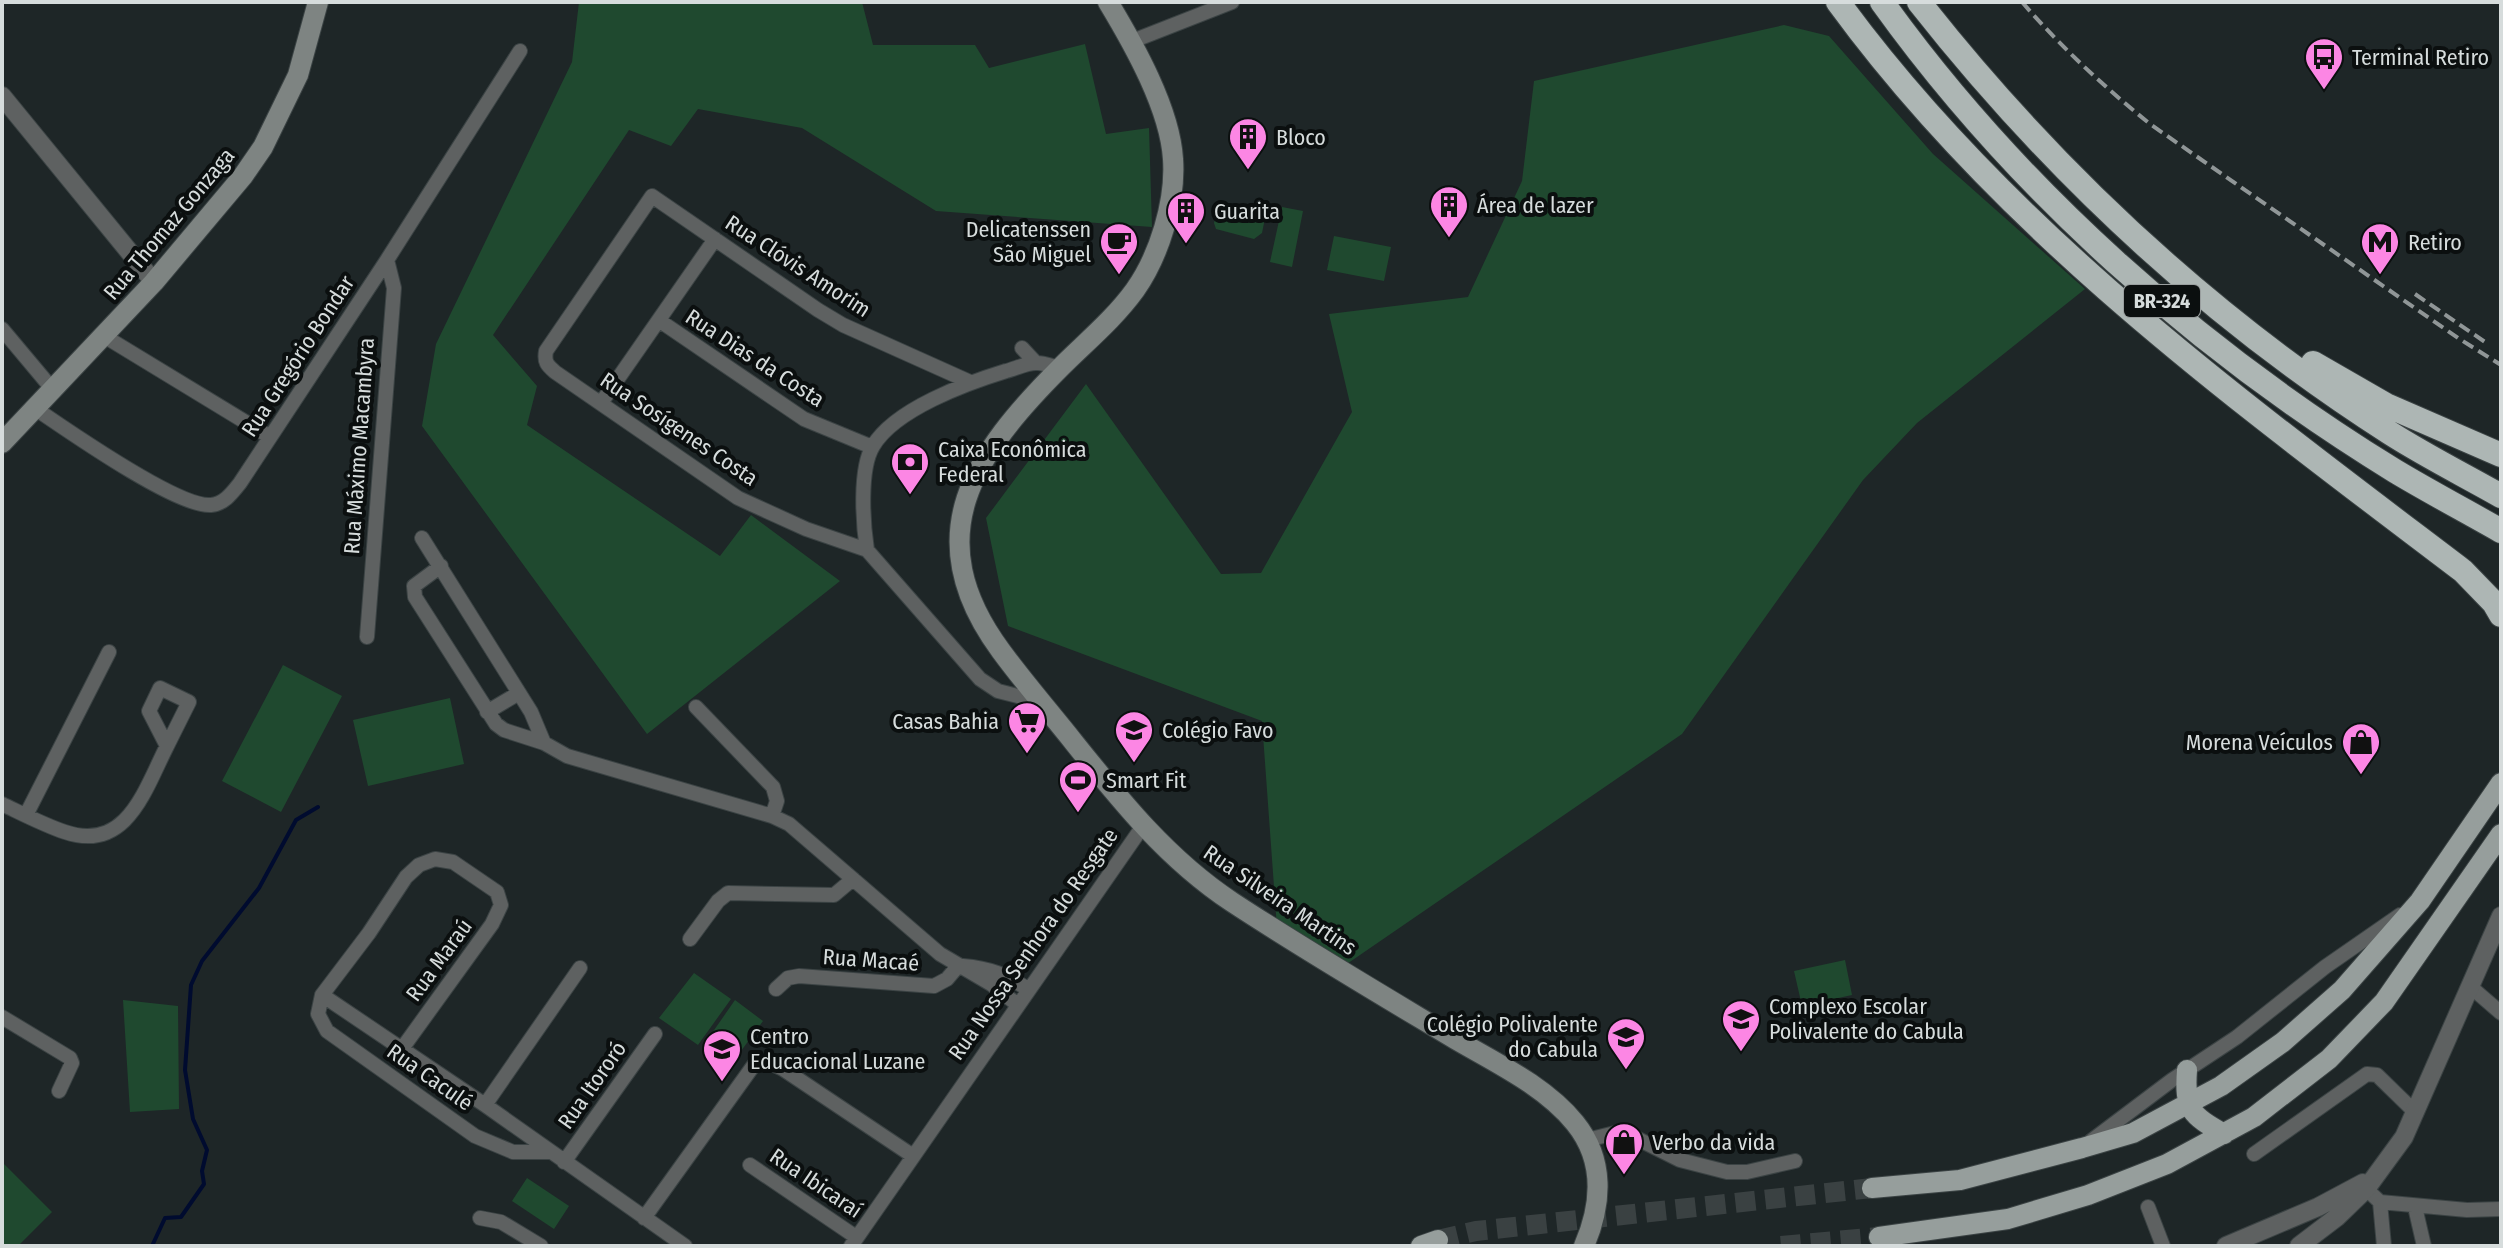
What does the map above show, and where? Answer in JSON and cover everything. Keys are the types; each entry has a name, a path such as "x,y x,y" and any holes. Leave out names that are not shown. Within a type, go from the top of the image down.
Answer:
{"highway":[{"path":"1838,2 1917,103 2060,248 2192,363 2463,571 2494,603 2501,615"},
{"path":"1876,2 1896,22"},
{"name":"BR-324","path":"1882,2 1943,80 2031,179 2130,274 2180,316 2317,419 2395,471 2501,531"},
{"name":"BR-324","path":"1919,2 2052,158 2148,250 2303,373 2392,434 2501,496"},
{"path":"2225,314 2386,405 2501,455"}],"main road":[{"name":"Rua Thomaz Gonzaga","path":"2,443 154,282 205,224 263,147 298,75 318,2"},
{"name":"Rua Silveira Martins","path":"1108,2 1160,102 1169,133 1174,162 1165,224 1151,263 1120,309 1018,412 977,469 964,504 958,536 966,590 999,648 1143,826 1167,851 1229,900 1525,1081 1574,1121 1587,1140 1596,1162 1599,1183 1597,1206 1584,1246"},
{"path":"1872,1188 1960,1180 2082,1148 2133,1133 2221,1086 2283,1042 2342,990 2420,901 2501,783"},
{"path":"1879,1237 2008,1219 2088,1195 2167,1164 2254,1117 2329,1059 2384,1002 2501,834"},
{"path":"2187,1070 2188,1105 2197,1117 2224,1134"}],"street":[{"path":"1130,42 1232,2"},
{"name":"Rua Gregório Bondar","path":"36,409 125,467 175,495 201,504 222,502 231,495 387,260 520,51"},
{"path":"2,96 154,282"},
{"name":"Rua Clóvis Amorim","path":"557,336 652,196 843,325 970,382"},
{"path":"601,403 715,239"},
{"name":"Rua Máximo Macambyra","path":"367,637 394,288 387,260"},
{"name":"Rua Dias da Costa","path":"660,321 804,419 872,447"},
{"path":"2,329 54,391"},
{"path":"104,336 270,437"},
{"name":"Rua Sosígenes Costa","path":"557,336 546,351 544,360 547,365 738,498 806,529 867,550"},
{"path":"1022,348 1036,363"},
{"path":"1041,702 998,691 980,679 867,550 863,498 872,447 889,429 942,393 1036,363 1060,368"},
{"path":"422,538 531,712 544,743"},
{"path":"441,566 419,581 413,591 487,712 504,730 544,743 567,756 772,816 789,824 940,954 991,984 1018,1005"},
{"path":"26,815 109,652"},
{"path":"487,712 519,693"},
{"path":"696,707 773,787 777,801 772,816"},
{"path":"2,804 67,833 83,836 116,830 133,812 167,746"},
{"name":"Rua Nossa Senhora do Resgate","path":"854,1241 1143,826"},
{"name":"Rua Maraú","path":"322,995 406,877 419,865 435,859 453,862 497,892 501,905 492,924 401,1050"},
{"path":"690,939 718,901 728,893 834,895 853,879"},
{"path":"2082,1148 2237,1037 2325,967 2420,901"},
{"path":"2299,1246 2337,1217 2363,1186 2379,1173 2404,1137 2501,916"},
{"path":"958,966 1001,973 1029,990"},
{"name":"Rua Macaé","path":"776,989 788,978 799,976 934,986 947,979 958,966"},
{"path":"485,1105 580,968"},
{"path":"2472,988 2501,1013"},
{"name":"Rua Caculé","path":"551,1152 513,1152 475,1136 327,1031 318,1014 322,995 485,1105 685,1246"},
{"path":"2,1017 70,1058 72,1063 59,1091"},
{"name":"Rua Itororó","path":"564,1162 655,1034"},
{"path":"644,1218 750,1067 761,1061 783,1069 913,1156"},
{"path":"2254,1154 2367,1074 2377,1075 2416,1113"},
{"path":"1587,1140 1619,1132 1680,1160 1727,1172 1747,1172 1795,1161"},
{"name":"Rua Ibicaraí","path":"750,1165 854,1241"},
{"path":"2363,1186 2380,1202 2415,1207 2501,1209"},
{"path":"2233,1244 2363,1186"},
{"path":"2380,1202 2384,1246"},
{"path":"2148,1207 2163,1246"},
{"path":"2415,1207 2424,1246"},
{"path":"480,1218 501,1222 541,1246"}],"green space":[{"path":"579,2 862,2 873,45 975,45 989,68 1085,44 1106,134 1149,128 1152,227 936,211 802,128 698,109 671,146 629,130 493,335 537,386 527,425 720,556 751,515 840,581 647,734 422,426 436,344 572,62"},
{"path":"1784,25 1829,36 1933,154 2085,289 1917,423 1863,480 1682,734 1341,968 1277,928 1262,721 1008,626 986,518 1086,384 1221,574 1261,573 1352,412 1329,314 1468,297 1522,181 1534,81"},
{"path":"1218,207 1265,218 1262,233 1254,239 1216,229 1214,223"},
{"path":"1282,207 1303,211 1292,267 1270,262"},
{"path":"1334,236 1391,247 1384,281 1327,270"},
{"path":"283,665 342,696 281,812 222,781"},
{"path":"450,698 464,764 368,786 353,720"},
{"path":"1845,960 1852,995 1802,1006 1794,971"},
{"path":"694,973 731,999 698,1045 659,1018"},
{"path":"123,1000 178,1006 179,1109 130,1112"},
{"path":"735,1000 763,1021 730,1066 703,1046"},
{"path":"2,1162 52,1212 18,1246 2,1246"},
{"path":"527,1178 569,1206 554,1229 512,1201"}],"waterway":[{"path":"152,1246 165,1218 181,1217 204,1184 202,1171 207,1150 193,1119 185,1070 191,985 202,961 259,888 296,820 318,807"}],"tunnel":[{"path":"1438,1240 1476,1231 1872,1188"},
{"path":"1781,1246 1879,1237"}],"railway":[{"path":"2022,2 2083,66 2150,124 2501,365"},
{"path":"2415,294 2485,342"}],"place":[{"name":"Terminal Retiro","path":"2324,91"},
{"name":"Bloco","path":"1248,171"},
{"name":"Área de lazer","path":"1449,239"},
{"name":"Guarita","path":"1186,245"},
{"name":"Delicatenssen São Miguel","path":"1119,276"},
{"name":"Retiro","path":"2380,276"},
{"name":"Caixa Econômica Federal","path":"910,496"},
{"name":"Casas Bahia","path":"1027,755"},
{"name":"Colégio Favo","path":"1134,764"},
{"name":"Morena Veículos","path":"2361,776"},
{"name":"Smart Fit","path":"1078,814"},
{"name":"Complexo Escolar Polivalente do Cabula","path":"1741,1053"},
{"name":"Colégio Polivalente do Cabula","path":"1626,1071"},
{"name":"Centro Educacional Luzane","path":"722,1083"},
{"name":"Verbo da vida","path":"1624,1176"}]}
